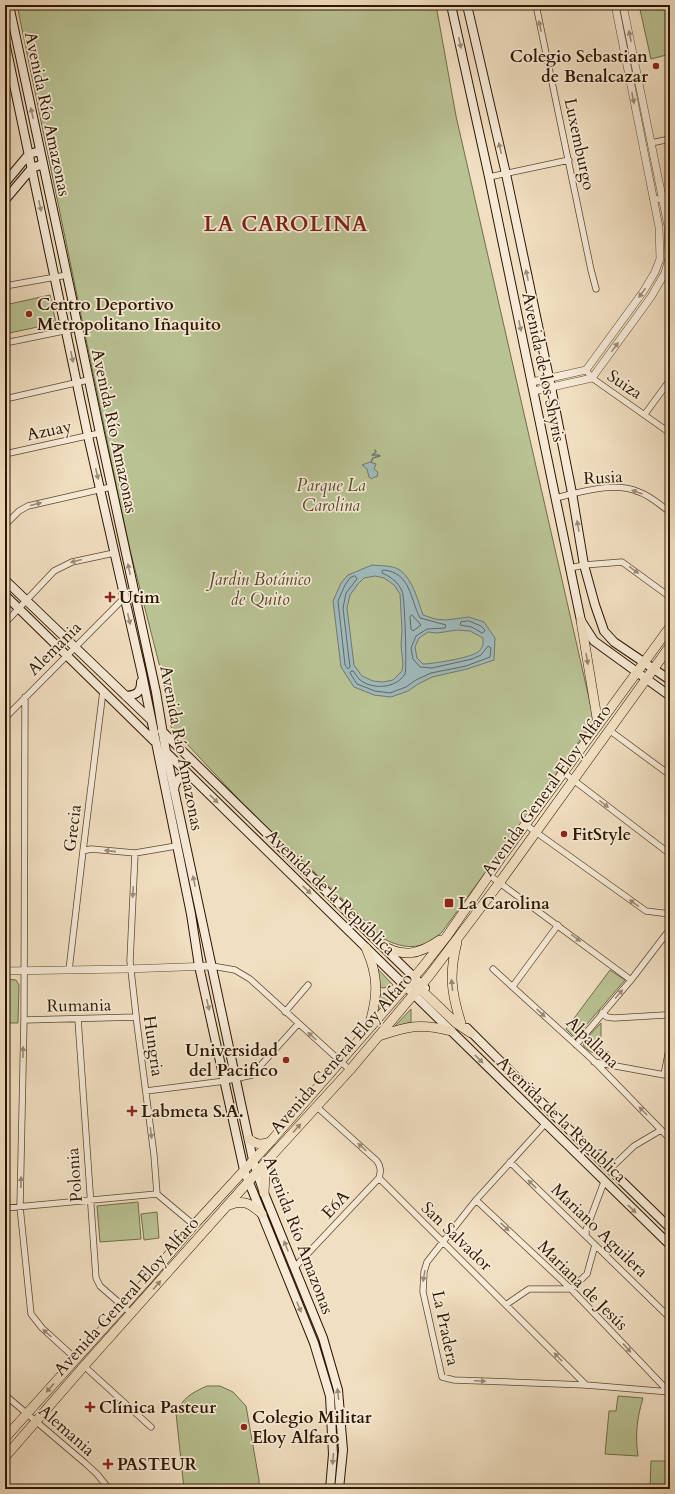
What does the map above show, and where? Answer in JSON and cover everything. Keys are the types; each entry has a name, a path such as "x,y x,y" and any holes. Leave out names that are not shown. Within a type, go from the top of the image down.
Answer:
{"main road":[{"name":"Avenida Río Amazonas","path":"9,5 88,380 156,692 174,791 253,1160 258,1171 264,1193 323,1338 338,1390 343,1450 339,1489"},
{"name":"Avenida de los Shyris","path":"451,5 489,177 581,621 594,641 670,696"},
{"name":"Avenida de los Shyris","path":"467,5 506,174 551,387 572,493 584,565 600,620 604,631 623,649 670,680"},
{"name":"Avenida Río Amazonas","path":"5,42 8,71 29,154 88,436 142,674 150,720 191,914 199,966 244,1170 314,1343 330,1396 333,1454 330,1489"},
{"path":"5,183 29,154 40,152"},
{"path":"5,200 32,168 43,164"},
{"name":"Avenida de la República","path":"5,580 414,977 418,989 451,1031 670,1245"},
{"name":"Avenida de la República","path":"5,595 406,987"},
{"path":"581,621 598,724"},
{"name":"Avenida General Eloy Alfaro","path":"5,1438 194,1225 271,1141 406,987 447,936 563,772 670,627"},
{"name":"Avenida General Eloy Alfaro","path":"5,1457 248,1182 350,1070 418,989 500,882 670,646"},
{"path":"126,696 134,695 140,691 142,674"},
{"path":"174,791 175,784 179,779 186,776 191,777"},
{"path":"380,944 395,952 406,953 422,950 447,936"},
{"path":"458,938 452,961 451,974 454,999 461,1023"},
{"path":"366,948 373,966 377,988 376,1002 368,1029"},
{"path":"406,987 413,984 456,1023 471,1033"},
{"name":"Avenida de la República","path":"418,989 461,1023 670,1228"},
{"path":"378,1036 395,1030 415,1026 435,1027 451,1031"},
{"path":"249,1140 256,1144 264,1144 271,1141"},
{"path":"264,1193 265,1175 271,1157"},
{"path":"228,1205 239,1202 247,1202 254,1206 262,1214"}],"street":[{"name":"Luxemburgo","path":"536,5 596,289"},
{"path":"532,382 586,370 643,292 655,272 660,259 659,227 615,5"},
{"path":"534,391 592,378 651,297 665,273 669,258 668,226 623,5"},
{"path":"651,143 670,139"},
{"path":"489,177 569,160"},
{"path":"653,198 663,200 670,205"},
{"path":"5,286 67,275"},
{"path":"5,343 78,328"},
{"name":"Suiza","path":"586,370 592,378 670,433"},
{"path":"5,399 88,380"},
{"path":"645,414 670,380"},
{"name":"Azuay","path":"5,454 100,433"},
{"path":"5,525 19,511 28,506 111,487"},
{"name":"Rusia","path":"555,498 572,493 609,487 627,488 639,491 670,512"},
{"path":"5,623 54,571 72,562 114,553"},
{"path":"570,568 584,565 622,562 670,597"},
{"name":"Alemania","path":"5,718 124,598"},
{"name":"Grecia","path":"70,970 103,691"},
{"path":"25,697 24,1020 20,1207 32,1314 42,1328 76,1359"},
{"path":"609,730 670,775"},
{"path":"563,772 670,854"},
{"path":"526,825 646,911 670,914"},
{"path":"83,851 91,849 135,854 176,846"},
{"name":"Hungria","path":"135,854 130,961 154,1155 157,1194"},
{"path":"489,875 631,980"},
{"path":"513,986 558,925"},
{"path":"576,1045 631,980 670,929"},
{"path":"5,970 131,969 199,966 227,968 242,973 250,979 350,1070"},
{"name":"Alpallana","path":"493,969 594,1062 670,1139"},
{"path":"285,1012 308,985"},
{"path":"602,1013 607,1017 614,1018 665,1015"},
{"name":"Rumania","path":"24,1020 136,1017"},
{"name":"Polonia","path":"78,1019 97,1283 132,1314"},
{"path":"146,1091 225,1081 256,1072 298,1024"},
{"path":"594,1062 667,1075 670,1044"},
{"path":"317,1106 377,1161 381,1168 379,1178"},
{"name":"La Pradera","path":"545,1124 476,1200 427,1262 423,1282 423,1292 442,1377 454,1380 586,1385 669,1391"},
{"path":"610,1170 631,1148 661,1130"},
{"name":"Mariano Aguilera","path":"510,1162 670,1318"},
{"name":"San Salvador","path":"379,1178 442,1242 507,1304 586,1385"},
{"name":"E6A","path":"295,1267 379,1178"},
{"path":"586,1236 586,1230 604,1182"},
{"path":"5,1208 157,1194 194,1225"},
{"name":"Mariana de Jesús","path":"476,1200 571,1289 669,1391"},
{"path":"507,1304 529,1289 571,1289 587,1274 595,1245"},
{"path":"84,1366 151,1427"},
{"name":"Alemania","path":"5,1395 85,1463 97,1474 108,1489"}],"green space":[{"name":"Parque La Carolina","path":"17,5 436,5 456,116 594,720 442,932 435,938 422,945 400,945 384,939 244,805 171,727 164,683 130,550"},
{"path":"639,5 670,5 670,54 651,59"},
{"name":"Centro Deportivo Metropolitano Iñaquito","path":"50,295 56,323 5,334 5,305"},
{"path":"376,967 393,985 382,988 380,986"},
{"path":"610,970 625,980 575,1038 566,1029"},
{"path":"5,979 16,980 19,985 18,1023 5,1023"},
{"path":"394,994 375,1015 380,995"},
{"path":"411,1009 411,1022 394,1027"},
{"path":"601,1023 601,1037 598,1037 598,1043 600,1043 600,1050 609,1052 609,1057 591,1052 584,1047 583,1042"},
{"path":"138,1202 141,1239 100,1242 97,1206"},
{"path":"157,1212 159,1238 144,1240 141,1214"},
{"path":"207,1386 220,1386 233,1392 246,1406 259,1480 259,1489 184,1489 176,1413 188,1396"},
{"path":"618,1396 643,1398 637,1427 638,1456 605,1454 609,1411 616,1411"},
{"path":"651,1461 670,1461 670,1489 650,1489"}],"water":[{"path":"370,462 376,464 374,469 378,472 377,477 372,479 369,477 367,469 362,465"},
{"path":"372,565 397,568 405,574 412,585 423,615 435,619 446,620 469,617 484,622 495,638 494,660 467,669 432,677 408,691 391,697 374,695 354,687 341,667 333,601 341,583 348,575","holes":["375,576 384,578 394,585 400,594 402,671 393,680 383,682 373,681 362,676 354,665 347,608 350,595 358,584 364,578","457,630 470,631 483,638 483,645 479,651 467,656 434,663 423,664 417,658 415,647 419,638 428,632 437,633"]}],"waterway":[{"path":"371,462 373,458 380,456 372,455 376,452 375,450"}],"place":[{"name":"Colegio Sebastian de Benalcazar","path":"656,66"},
{"name":"Centro Deportivo Metropolitano Iñaquito","path":"29,314"},
{"name":"Utim","path":"110,597"},
{"name":"FitStyle","path":"564,834"},
{"name":"La Carolina","path":"449,903"},
{"name":"Universidad del Pacifico","path":"286,1060"},
{"name":"Labmeta S.A.","path":"132,1111"},
{"name":"Clínica Pasteur","path":"90,1407"},
{"name":"Colegio Militar Eloy Alfaro","path":"244,1427"},
{"name":"PASTEUR","path":"108,1464"}],"district":[{"name":"LA CAROLINA","path":"286,224"}],"park label":[{"name":"Jardin Botánico de Quito","path":"260,589"}]}
